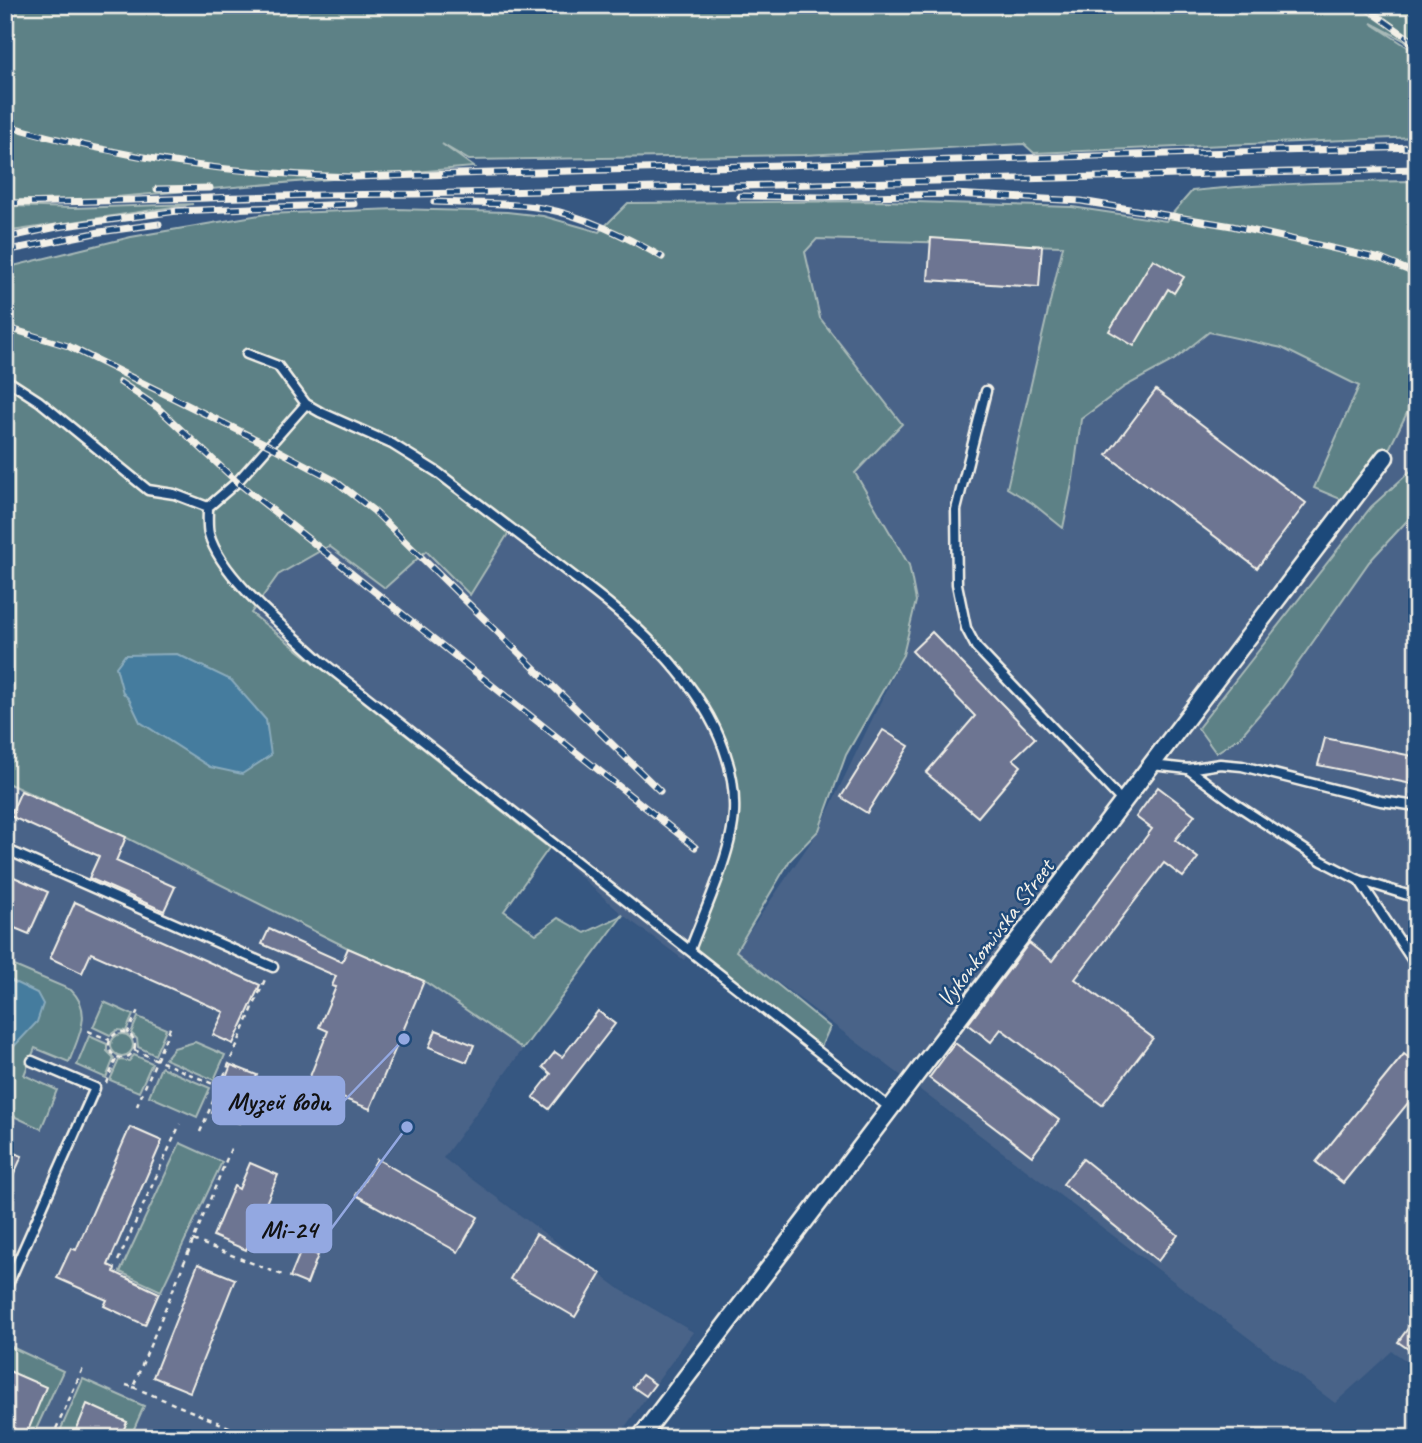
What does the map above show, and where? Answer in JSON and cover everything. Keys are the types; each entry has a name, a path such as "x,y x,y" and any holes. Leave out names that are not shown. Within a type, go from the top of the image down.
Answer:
{"street":[{"name":"Vykonkomivska Street","path":"640,1438 1385,457"}],"lane":[{"path":"247,354 278,366 306,404 392,444 437,472 615,609 660,652 699,701 716,731 731,769 734,815 723,862 690,950"},
{"path":"5,379 39,401 148,490 173,494 208,507"},
{"path":"986,391 956,510 957,584 966,628 976,647 1123,802"},
{"path":"208,507 237,482 306,404"},
{"path":"208,507 209,534 217,552 240,585 321,661 890,1108"},
{"path":"1151,765 1188,769 1220,764 1242,766 1381,801 1417,806"},
{"path":"1188,769 1322,861 1359,880 1417,898"},
{"path":"5,849 271,967"},
{"path":"1359,880 1417,967"},
{"path":"5,1291 95,1088 32,1061"}],"path":[{"path":"200,1132 271,967"},
{"path":"127,1034 139,1008"},
{"path":"137,1106 173,1023"},
{"path":"89,1031 110,1040"},
{"path":"117,1033 127,1034 134,1042 134,1050 128,1057 117,1057 110,1051 110,1040 117,1033"},
{"path":"134,1050 220,1088"},
{"path":"103,1091 117,1057"},
{"path":"118,1261 180,1124"},
{"path":"134,1387 232,1146"},
{"path":"193,1240 285,1276"},
{"path":"52,1438 84,1366"},
{"path":"126,1385 253,1437"}],"shaded area":[{"path":"817,239 1155,239 1417,301 1417,1368 1392,1351 1335,1403 736,951 819,830 903,655 916,601 908,565 854,473 902,424 820,318 805,252"},
{"path":"511,529 629,622 680,676 716,731 732,783 719,861 692,946 684,960 623,915 549,848 251,614 278,575 329,546 385,588 426,550 470,595"},
{"path":"177,654 231,680 266,720 271,755 242,774 210,767 140,722 129,699 123,693 116,667 125,655"},
{"path":"5,782 424,981 523,1049 443,1158 621,1290 693,1332 617,1438 5,1438"},
{"path":"10,980 37,993 43,1004 37,1022 5,1056 5,981"}],"green space":[{"path":"5,5 1417,5 1417,47 1371,23 1417,53 1417,137 1034,153 1024,144 804,155 469,160 442,144 474,167 9,206 73,208 193,204 5,232"},
{"path":"1417,181 1417,393 1385,457 1350,503 1314,488 1359,386 1282,348 1209,332 1174,360 1124,387 1081,419 1063,528 1032,503 1007,488 1063,246 817,239 805,252 820,318 902,424 855,473 909,565 916,601 903,655 846,755 819,830 790,860 736,951 830,1027 821,1047 734,979 690,950 723,862 732,783 719,738 680,676 629,622 511,529 470,595 426,551 385,588 329,546 278,575 251,613 549,848 504,911 536,934 558,918 585,933 623,915 523,1049 424,981 348,948 125,837 5,782 5,268 131,237 266,214 396,209 507,212 543,216 599,232 628,203 885,201 1072,207 1166,221 1192,191 1333,182"},
{"path":"1417,468 1417,510 1369,562 1275,696 1240,737 1216,753 1198,728 1371,507"},
{"path":"5,962 71,990 82,1007 80,1034 69,1062 35,1048 24,1075 57,1090 41,1129 5,1112"},
{"path":"104,1002 133,1015 126,1031 117,1030 110,1035 93,1027"},
{"path":"138,1017 166,1029 155,1055 138,1047 137,1039 131,1033"},
{"path":"122,1034 130,1037 133,1045 130,1053 122,1056 114,1053 111,1045 114,1037"},
{"path":"89,1036 107,1044 107,1051 114,1058 106,1078 77,1065"},
{"path":"195,1042 225,1055 214,1080 165,1059 174,1048"},
{"path":"134,1055 152,1063 139,1092 110,1080 119,1060 129,1061"},
{"path":"161,1067 210,1088 197,1117 149,1096"},
{"path":"180,1143 222,1162 161,1291 120,1272"},
{"path":"5,1344 63,1371 32,1438 5,1438"},
{"path":"83,1379 144,1406 130,1438 57,1438"}],"building":[{"path":"931,238 1042,246 1039,287 928,280"},
{"path":"1153,259 1184,277 1174,293 1168,289 1134,346 1109,331"},
{"path":"1156,390 1306,503 1257,568 1107,455"},
{"path":"932,632 1035,738 1013,759 1021,766 978,817 926,773 975,716 912,651"},
{"path":"883,730 909,746 867,813 841,797"},
{"path":"1325,738 1417,757 1417,785 1318,765"},
{"path":"1158,787 1195,815 1175,840 1198,858 1183,877 1164,863 1075,979 1153,1038 1102,1105 1001,1029 991,1042 968,1024 1029,943 1052,961 1152,829 1136,817"},
{"path":"21,791 126,837 116,861 175,887 164,911 89,878 99,856 10,816"},
{"path":"5,873 48,892 29,934 5,924"},
{"path":"75,902 260,985 233,1044 213,1035 224,1012 91,953 82,973 50,958"},
{"path":"269,929 342,962 348,948 424,981 370,1109 307,1084 328,1031 319,1027 336,987 332,986 336,976 262,944"},
{"path":"598,1011 615,1024 549,1109 533,1097 551,1074 543,1067 555,1052 562,1057"},
{"path":"436,1030 474,1045 467,1062 429,1047"},
{"path":"955,1043 1059,1120 1032,1156 929,1078"},
{"path":"1404,1054 1417,1064 1417,1092 1343,1183 1316,1162"},
{"path":"231,1065 257,1075 239,1123 212,1113"},
{"path":"130,1127 162,1141 108,1265 115,1268 114,1272 159,1293 145,1325 104,1306 107,1300 57,1278 71,1248 76,1250"},
{"path":"5,1149 22,1156 5,1194"},
{"path":"377,1159 478,1217 458,1252 356,1195"},
{"path":"1083,1159 1178,1235 1158,1261 1063,1184"},
{"path":"250,1163 278,1175 246,1250 213,1236 234,1186 239,1189"},
{"path":"536,1234 601,1273 575,1317 510,1279"},
{"path":"302,1248 318,1255 307,1284 290,1277"},
{"path":"198,1264 235,1279 190,1392 153,1377"},
{"path":"1417,1316 1417,1355 1398,1342"},
{"path":"9,1371 46,1387 25,1438 5,1438 5,1381"},
{"path":"642,1375 655,1384 646,1396 633,1387"},
{"path":"87,1404 127,1422 120,1438 73,1438"}],"railway":[{"path":"1362,5 1417,44"},
{"path":"5,125 92,147 178,163 264,172 354,177 1417,147"},
{"path":"5,203 1417,169"},
{"path":"157,189 210,188"},
{"path":"740,196 953,194 1081,201 1232,226 1381,259 1417,274"},
{"path":"434,202 542,208 574,216 604,228 662,257"},
{"path":"176,211 354,204"},
{"path":"5,238 57,227 185,210"},
{"path":"5,251 100,232 159,224"},
{"path":"5,327 68,346 334,480 374,511 660,791"},
{"path":"120,382 157,407 237,482 695,847"}],"place":[{"name":"Музей води","path":"404,1039"},
{"name":"Мі-24","path":"407,1127"}]}
